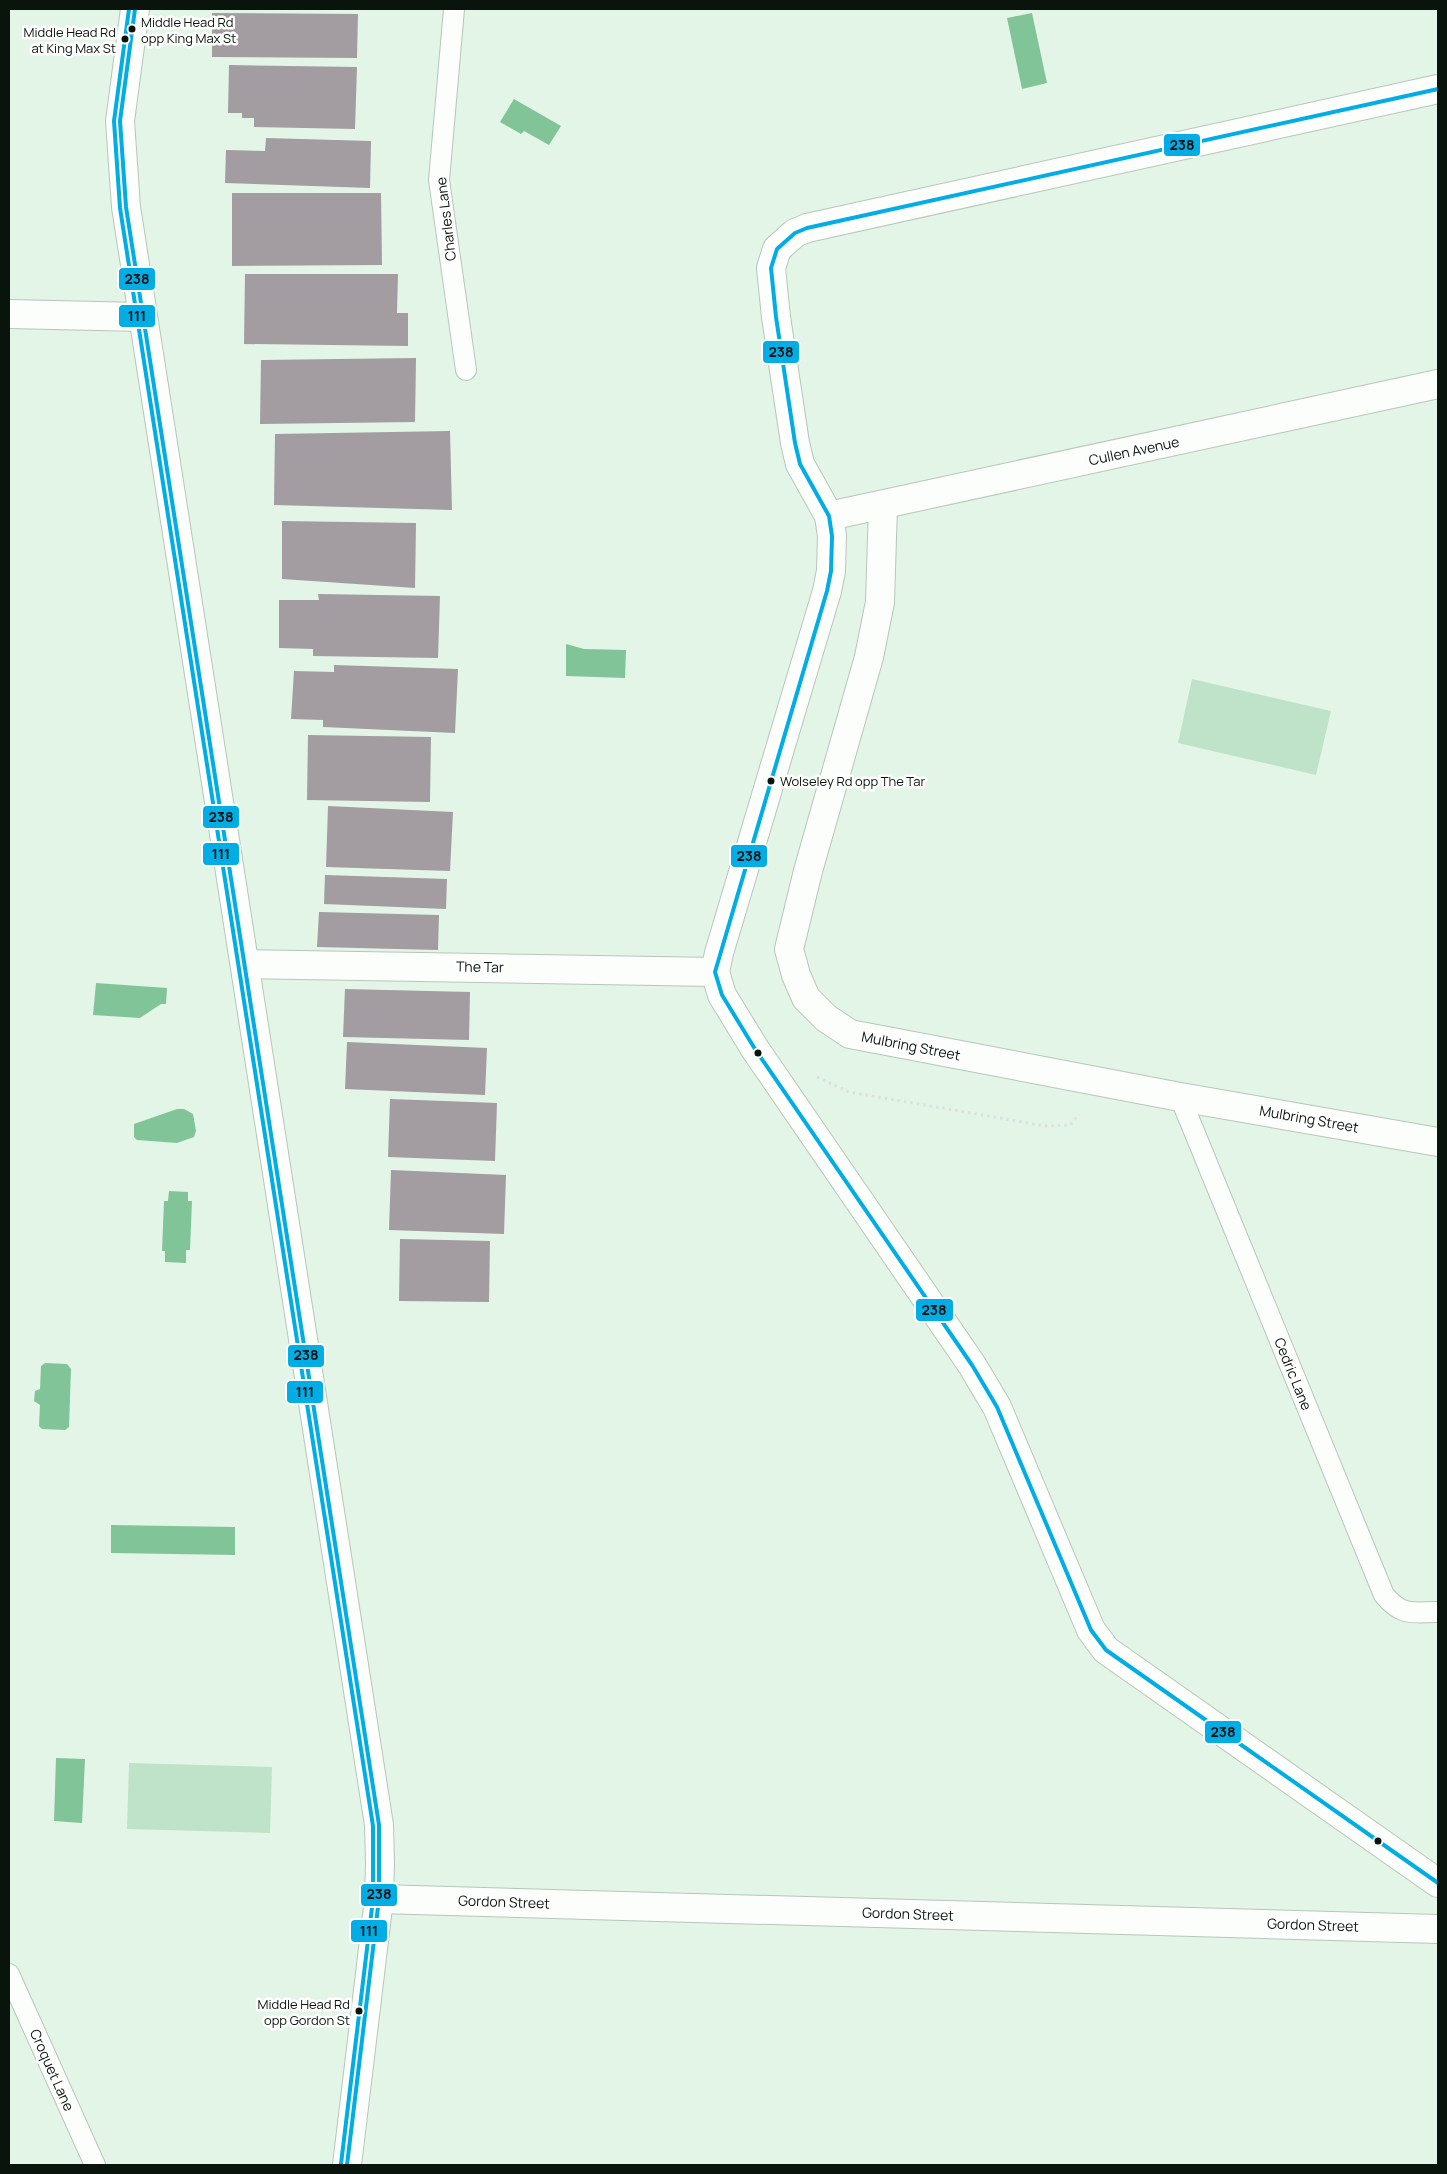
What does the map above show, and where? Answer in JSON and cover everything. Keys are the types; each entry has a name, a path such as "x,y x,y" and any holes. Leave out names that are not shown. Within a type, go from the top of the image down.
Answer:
{"street":[{"path":"135,9 120,121 126,207 379,1825 379,1899 347,2165"},
{"path":"1438,89 806,228 795,233 777,249 772,268 776,317 795,443 800,464 829,516 832,552 828,591 719,952 716,972 722,995 755,1048 972,1365 998,1408 1091,1630 1106,1650 1438,1883"},
{"path":"9,314 142,317"},
{"name":"Cullen Avenue","path":"829,516 883,506 1438,384"},
{"name":"Mulbring Street","path":"883,506 880,602 869,657 808,871 789,949 796,975 806,998 826,1018 850,1034 1180,1097 1438,1142"},
{"name":"The Tar","path":"245,964 716,972"},
{"name":"Gordon Street","path":"379,1899 1438,1929"}],"lane":[{"name":"Charles Lane","path":"454,9 439,180 466,370"},
{"name":"Cedric Lane","path":"1180,1097 1384,1595 1395,1608 1408,1612 1438,1612"},
{"name":"Croquet Lane","path":"9,1974 95,2165"}],"path":[{"path":"815,1076 849,1092 1046,1126"}],"shaded area":[{"path":"1032,13 1047,83 1022,89 1007,18"},
{"path":"514,99 561,126 549,145 524,131 521,134 500,122"},
{"path":"566,644 584,649 626,650 625,678 566,676"},
{"path":"1192,679 1331,711 1316,775 1178,743"},
{"path":"96,983 167,988 166,1004 161,1004 140,1018 93,1015"},
{"path":"177,1109 184,1109 193,1114 196,1131 194,1137 177,1143 137,1140 134,1137 134,1124"},
{"path":"169,1191 188,1192 188,1201 192,1201 190,1250 186,1250 186,1263 165,1262 165,1251 162,1251 164,1201 168,1201"},
{"path":"45,1363 67,1364 71,1369 69,1427 65,1430 42,1429 39,1426 40,1405 34,1401 35,1391 40,1389 41,1366"},
{"path":"111,1525 235,1527 235,1555 111,1553"},
{"path":"56,1758 85,1759 82,1823 54,1821"},
{"path":"129,1763 272,1767 270,1833 127,1829"}],"building":[{"path":"212,13 358,14 357,58 212,57"},
{"path":"229,65 357,67 355,129 254,127 254,118 242,118 242,113 228,113"},
{"path":"266,138 371,141 370,188 225,183 226,150 265,151"},
{"path":"232,193 381,193 382,265 232,266"},
{"path":"245,274 398,274 397,313 408,313 408,346 244,344"},
{"path":"416,358 415,422 260,424 261,360"},
{"path":"450,431 452,510 274,505 275,434"},
{"path":"282,521 416,523 415,588 282,579"},
{"path":"318,594 440,596 438,658 313,656 313,649 279,648 279,600 319,600"},
{"path":"334,665 458,669 455,733 323,727 323,720 291,719 294,671 334,672"},
{"path":"308,735 431,737 430,802 307,800"},
{"path":"328,806 453,812 450,871 326,867"},
{"path":"325,875 447,879 446,909 324,904"},
{"path":"319,912 439,915 438,950 317,947"},
{"path":"345,989 470,992 469,1040 343,1037"},
{"path":"347,1042 487,1048 485,1095 345,1089"},
{"path":"390,1099 497,1103 495,1161 388,1157"},
{"path":"391,1170 506,1175 504,1234 389,1230"},
{"path":"400,1239 490,1241 489,1302 399,1301"}],"transit line":[{"name":"111","path":"129,9 114,121 120,208 373,1826 373,1899 341,2164"},
{"name":"238","path":"135,9 120,121 126,207 379,1825 379,1899 347,2165"},
{"name":"238","path":"1438,89 807,228 795,233 777,249 771,268 776,317 795,443 800,464 829,516 832,536 831,571 827,591 715,972 722,995 755,1049 972,1365 997,1407 1091,1630 1106,1650 1438,1883"}],"place":[{"name":"Middle Head Rd opp King Max St","path":"132,29"},
{"name":"Middle Head Rd at King Max St","path":"125,39"},
{"name":"Wolseley Rd opp The Tar","path":"771,781"},
{"name":"Middle Head Rd opp Gordon St","path":"359,2011"}]}
